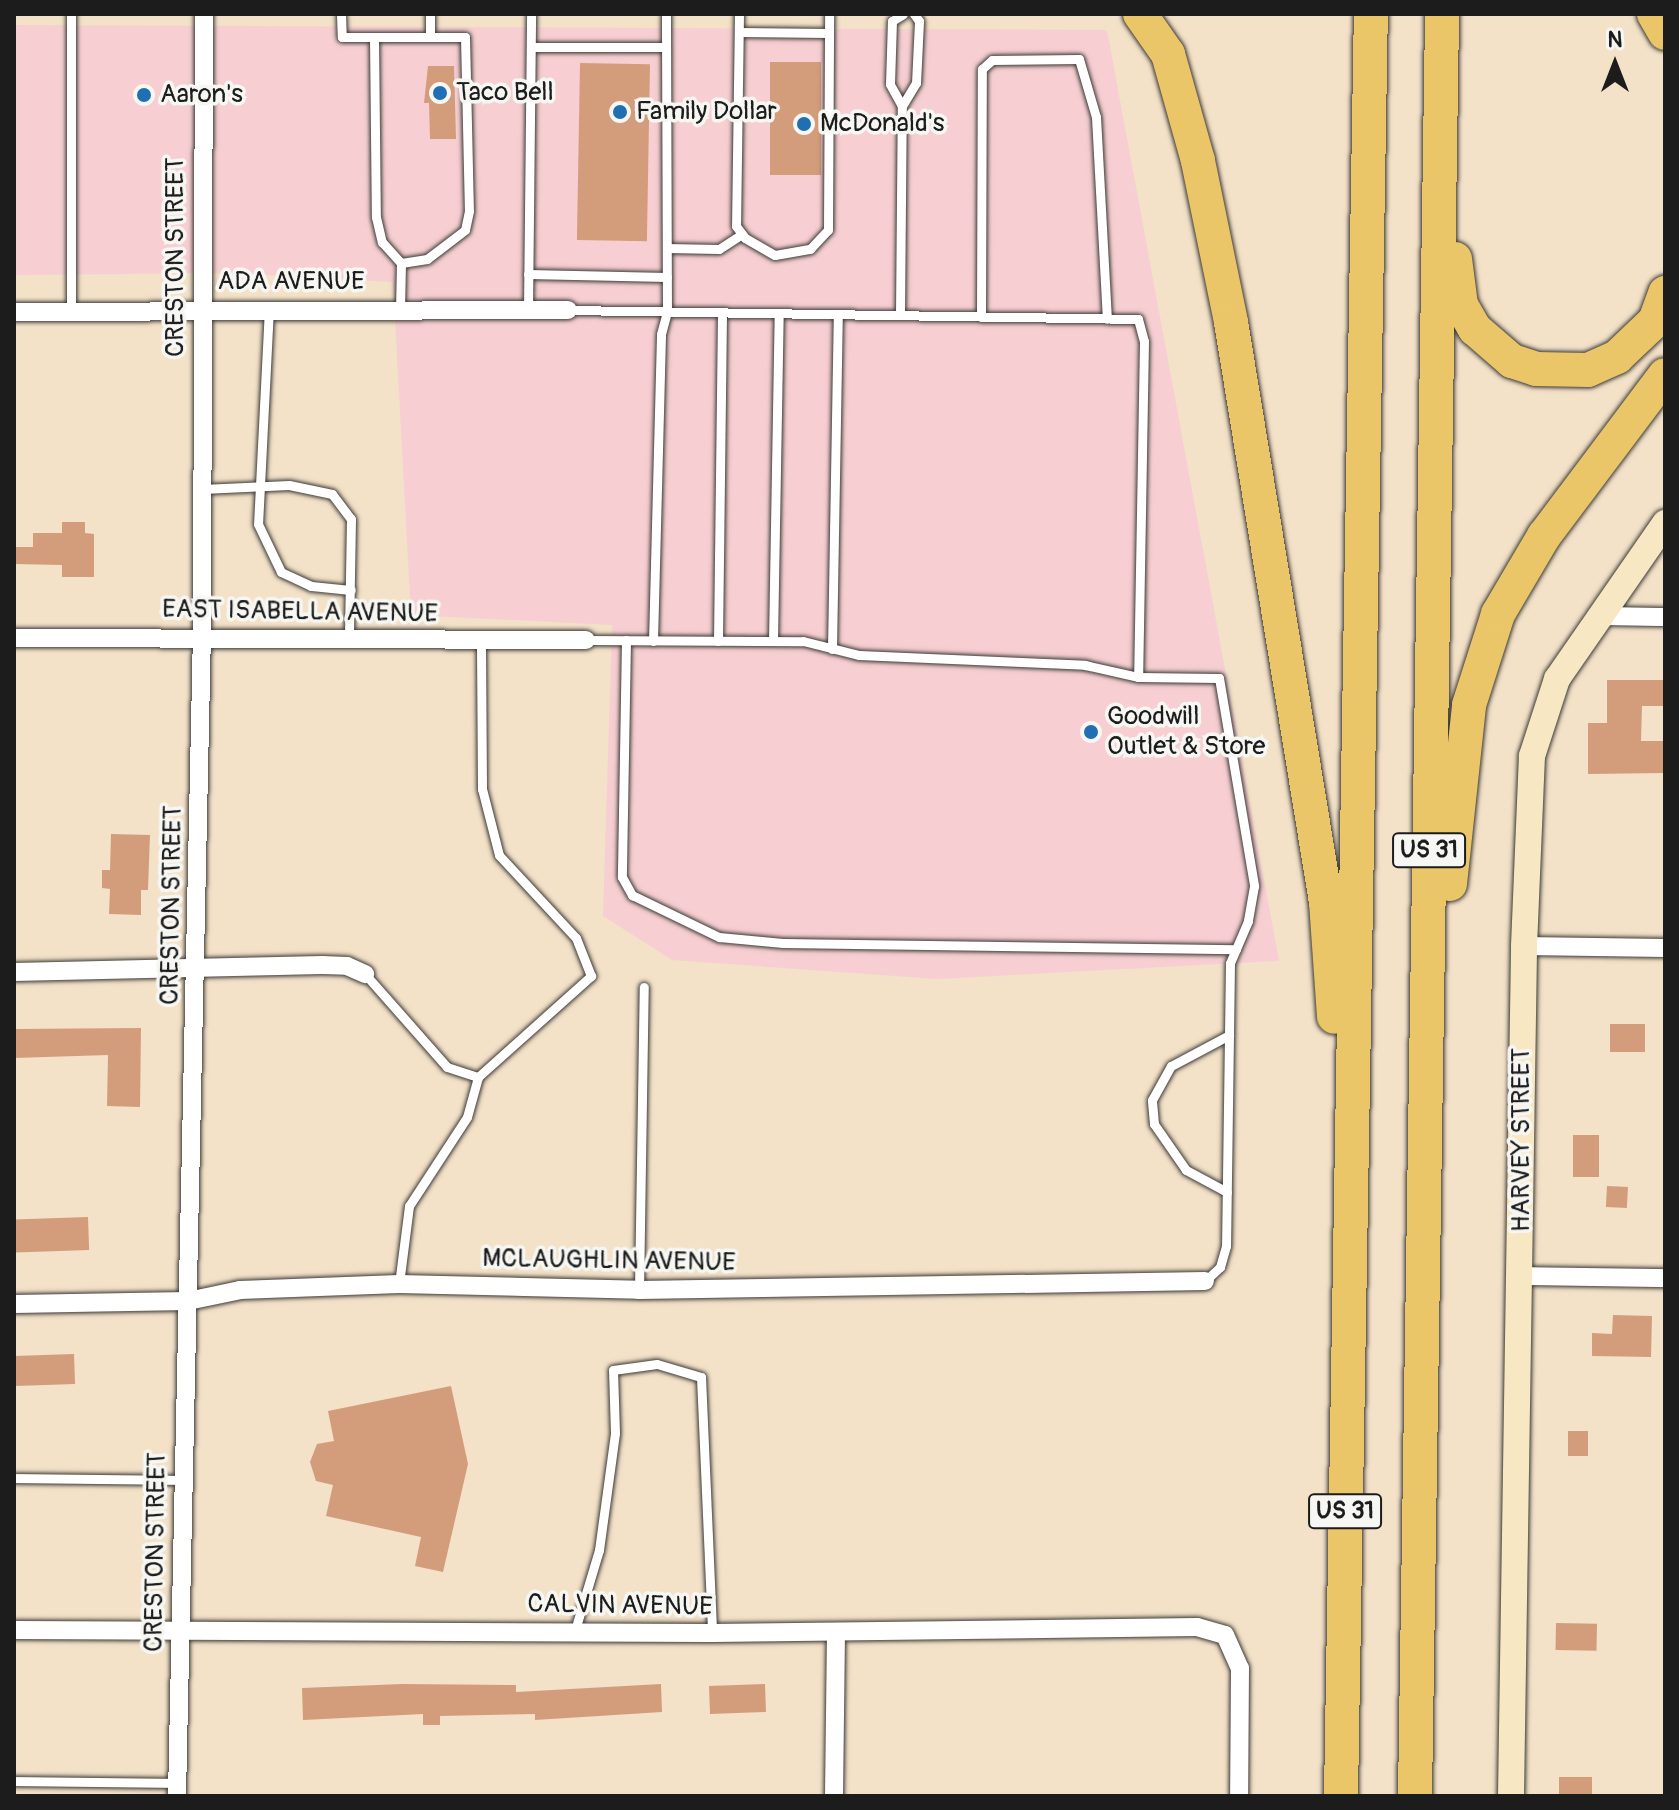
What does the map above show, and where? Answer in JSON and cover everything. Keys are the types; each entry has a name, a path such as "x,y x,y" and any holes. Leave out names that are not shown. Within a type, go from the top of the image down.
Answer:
{"highway":[{"path":"1140,14 1168,54 1198,161 1231,322 1326,902 1349,1225"},
{"name":"US 31","path":"1341,1796 1371,14"},
{"path":"1654,14 1665,33"},
{"path":"1442,28 1456,137 1455,279 1461,305 1483,338 1512,361 1536,369 1588,370 1638,340 1655,321 1665,293"},
{"name":"US 31","path":"1415,1796 1442,28"},
{"path":"1423,1227 1442,1105 1455,810 1469,705 1498,614 1544,536 1665,375"}],"street":[{"name":"CRESTON STREET","path":"178,1789 202,635 204,14"},
{"name":"ADA AVENUE","path":"14,312 202,307 568,310"},
{"name":"HARVEY STREET","path":"1511,1796 1528,788 1539,721 1557,679 1665,523"},
{"path":"1599,616 1665,617"},
{"name":"EAST ISABELLA AVENUE","path":"14,638 202,635 586,640"},
{"path":"1524,946 1665,948"},
{"path":"14,972 347,966 365,974"},
{"path":"1521,1276 1665,1278"},
{"name":"MCLAUGHLIN AVENUE","path":"14,1304 188,1301 240,1290 399,1284 639,1290 1205,1281"},
{"name":"CALVIN AVENUE","path":"14,1630 575,1630 712,1633 1197,1627 1225,1635 1240,1668 1239,1796"},
{"path":"834,1796 836,1632"}],"lane":[{"path":"71,14 71,311"},
{"path":"341,14 342,37 465,37 469,211 465,230 453,244 427,259 401,263"},
{"path":"430,14 430,37"},
{"path":"528,310 531,14"},
{"path":"653,641 661,334 667,311 666,14"},
{"path":"739,14 736,226 742,234 775,255 794,255 810,249 828,230 829,14"},
{"path":"900,315 902,106 890,84 892,21 903,14"},
{"path":"902,106 916,83 919,21 914,14"},
{"path":"739,32 829,33"},
{"path":"374,37 376,217 382,242 401,263 400,309"},
{"path":"531,47 666,47"},
{"path":"981,317 982,69 992,60 1079,59 1096,117 1107,319"},
{"path":"667,248 719,249 742,234"},
{"path":"528,274 667,277"},
{"path":"269,308 263,485 258,524 281,572 311,586 351,590"},
{"path":"568,310 1138,319 1144,341 1138,677"},
{"path":"718,641 722,312"},
{"path":"773,641 779,313"},
{"path":"832,649 838,314"},
{"path":"202,489 263,485 332,494 351,519 349,638"},
{"path":"586,640 773,641 859,655 1085,665 1138,677 1219,678 1254,886 1248,921 1230,963 1226,1246 1220,1267 1205,1281"},
{"path":"626,640 622,877 632,895 719,937 783,943 1236,949"},
{"path":"399,1284 409,1206 467,1117 478,1077 591,976 576,938 499,855 482,789 481,641"},
{"path":"365,974 447,1067 478,1077"},
{"path":"639,1290 644,987"},
{"path":"1227,1192 1186,1170 1154,1124 1152,1100 1171,1066 1229,1035"},
{"path":"575,1630 599,1550 615,1433 613,1370 657,1364 701,1377 712,1633"},
{"path":"14,1478 183,1480"},
{"path":"14,1781 178,1789"}],"shaded area":[{"path":"14,25 1107,30 1279,961 937,979 672,960 603,916 612,625 411,615 393,282 229,273 14,275"}],"building":[{"path":"770,62 821,62 821,175 770,175"},
{"path":"580,63 650,64 647,241 577,240"},
{"name":"Taco Bell","path":"428,66 454,66 456,139 430,139 429,103 424,103"},
{"path":"62,522 85,522 85,533 94,534 94,577 62,577 62,565 14,564 14,547 33,547 33,533 62,533"},
{"path":"1607,680 1665,680 1664,706 1642,706 1641,741 1665,741 1665,773 1588,774 1588,723 1607,723"},
{"path":"111,834 150,835 148,890 141,890 141,915 109,914 110,889 102,888 102,870 110,870"},
{"path":"1610,1024 1645,1024 1645,1052 1610,1052"},
{"path":"141,1028 140,1107 107,1106 108,1055 14,1058 14,1029"},
{"path":"1573,1135 1599,1135 1599,1177 1573,1177"},
{"path":"1607,1186 1628,1187 1627,1208 1606,1207"},
{"path":"88,1217 89,1250 15,1253 14,1220"},
{"path":"1613,1315 1652,1316 1651,1357 1592,1356 1592,1333 1612,1334"},
{"path":"74,1354 75,1384 15,1386 14,1356"},
{"path":"451,1386 468,1464 443,1572 415,1566 421,1537 326,1516 333,1485 316,1481 310,1462 317,1444 334,1441 328,1411"},
{"path":"1568,1431 1588,1431 1588,1456 1568,1456"},
{"path":"1556,1623 1597,1624 1597,1651 1556,1650"},
{"path":"402,1684 516,1685 516,1692 661,1684 662,1712 535,1720 535,1714 440,1716 440,1725 423,1725 423,1714 303,1720 302,1688"},
{"path":"765,1684 766,1712 710,1714 709,1686"},
{"path":"1559,1777 1592,1777 1592,1796 1559,1796"}],"place":[{"name":"Taco Bell","path":"440,93"},
{"name":"Aaron's","path":"144,95"},
{"name":"Family Dollar","path":"620,112"},
{"name":"McDonald's","path":"804,124"},
{"name":"Goodwill Outlet & Store","path":"1091,732"}]}
